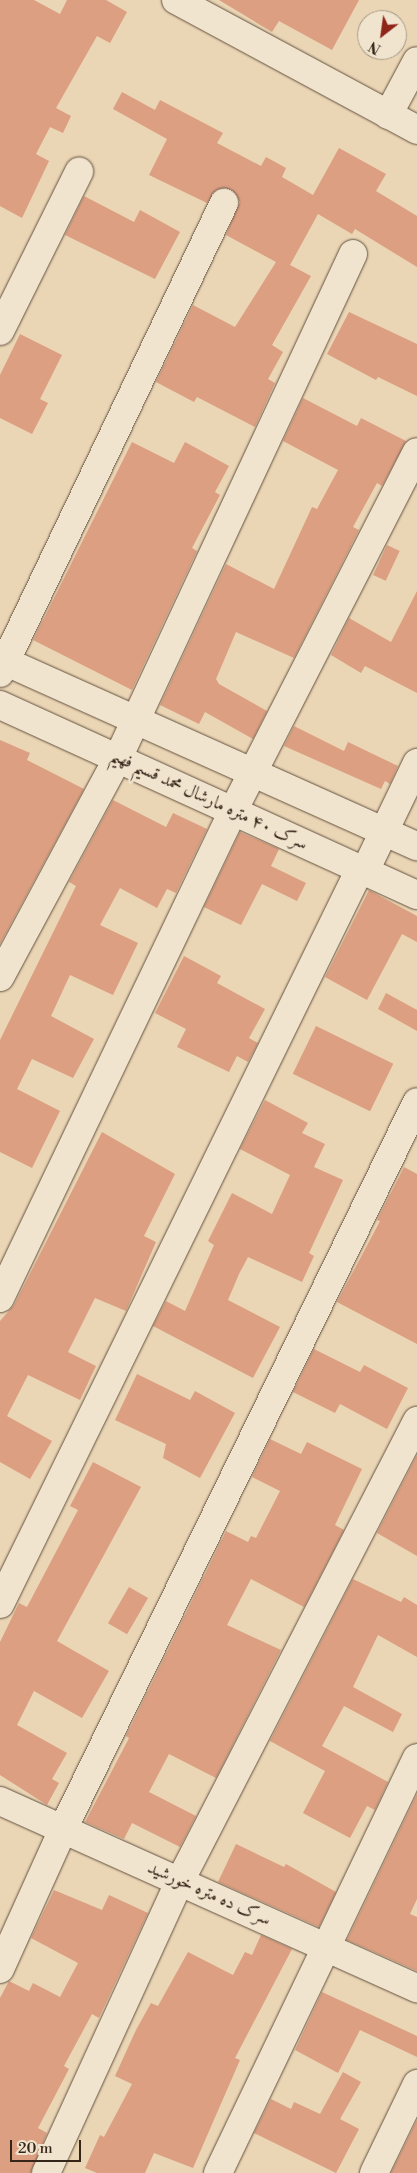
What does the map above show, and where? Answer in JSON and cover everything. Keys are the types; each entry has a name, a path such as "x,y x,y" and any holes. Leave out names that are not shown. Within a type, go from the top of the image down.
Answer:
{"street":[{"path":"176,0 417,130"},
{"path":"388,115 417,61"},
{"path":"0,331 79,172"},
{"path":"224,203 2,664 136,720 417,846"},
{"path":"0,977 118,758 353,254"},
{"path":"0,1298 233,811 417,452"},
{"name":"سرک ۴۰ متره مارشال محمد قسیم فهیم","path":"0,705 417,895"},
{"path":"0,1604 417,763"},
{"path":"0,1969 64,1827 417,1102"},
{"path":"46,2173 179,1883 417,1420"},
{"path":"218,2173 417,1758"},
{"name":"سرک ده متره خورشید","path":"0,1801 64,1827 179,1883 326,1946 417,1988"},
{"path":"374,2173 417,2084"}],"building":[{"path":"0,0 34,0 60,14 67,0 106,0 127,12 110,43 97,36 56,108 71,116 63,133 50,127 36,154 49,161 22,218 0,206"},
{"path":"219,0 359,0 332,50 279,21 272,32"},
{"path":"122,92 155,110 160,100 223,133 217,143 261,166 266,157 286,168 282,177 313,195 339,148 386,174 376,191 417,216 417,267 355,229 352,234 318,214 290,265 311,276 272,345 283,352 268,379 275,383 255,427 197,397 194,402 156,382 193,305 235,327 276,262 226,235 240,202 231,189 216,190 207,203 149,175 167,139 113,109"},
{"path":"84,196 134,222 140,210 180,232 155,279 65,235"},
{"path":"349,312 417,344 417,396 378,377 376,380 327,354"},
{"path":"20,334 62,355 40,399 48,403 32,434 0,418 0,375"},
{"path":"303,398 357,426 361,418 406,441 382,486 377,483 353,527 359,530 294,658 236,632 216,679 219,684 267,711 253,739 205,712 199,724 160,705 226,564 274,589 312,507 317,509 338,470 283,441"},
{"path":"132,442 174,463 185,442 229,466 215,492 220,495 192,548 197,551 132,690 33,640"},
{"path":"387,545 400,551 386,581 373,575"},
{"path":"417,591 417,693 365,666 361,673 331,655 349,618 391,642"},
{"path":"294,726 344,751 348,742 398,766 390,784 385,781 381,789 284,746"},
{"path":"0,740 30,753 27,760 84,789 0,944"},
{"path":"113,800 166,827 173,813 207,829 176,893 167,889 157,908 120,888 100,925 138,943 113,995 70,975 51,1016 94,1039 73,1078 32,1059 17,1089 60,1111 32,1168 0,1152 0,1040 76,886 69,882"},
{"path":"240,832 279,849 271,866 306,883 297,901 262,884 241,925 204,907"},
{"path":"369,890 417,916 417,942 402,934 367,1000 325,977"},
{"path":"184,956 221,976 217,983 265,1009 249,1038 258,1043 248,1062 237,1056 229,1072 177,1047 186,1029 155,1013"},
{"path":"386,993 417,1010 417,1031 378,1009"},
{"path":"316,1026 393,1064 370,1111 293,1074"},
{"path":"265,1100 308,1123 302,1133 325,1144 314,1167 343,1180 309,1253 314,1256 302,1282 248,1257 239,1274 228,1300 280,1327 253,1378 153,1326 166,1301 185,1311 214,1245 208,1241 232,1193 272,1214 290,1175 240,1149"},
{"path":"102,1132 175,1174 144,1236 156,1242 126,1311 95,1298 68,1352 96,1366 80,1400 28,1375 7,1416 52,1441 30,1479 0,1462 0,1321 14,1305"},
{"path":"404,1167 417,1174 417,1344 337,1302 380,1221 377,1220"},
{"path":"314,1349 360,1372 364,1365 408,1388 387,1429 340,1404 335,1413 293,1392"},
{"path":"137,1374 190,1400 195,1391 235,1413 200,1478 163,1458 166,1444 115,1420"},
{"path":"270,1439 301,1454 307,1442 362,1469 335,1525 344,1530 304,1607 251,1579 227,1625 281,1650 216,1778 169,1754 149,1792 196,1816 180,1847 132,1823 124,1839 85,1822 129,1738 126,1736 226,1531 248,1542 251,1536 256,1538 280,1491 252,1477"},
{"path":"417,1455 417,1556 377,1533"},
{"path":"93,1462 141,1487 57,1641 109,1671 82,1718 34,1691 17,1725 67,1753 52,1779 59,1783 47,1805 0,1775 0,1642 19,1603 27,1607 78,1510 70,1506"},
{"path":"353,1579 401,1602 404,1597 417,1605 417,1657 378,1635 353,1687 402,1714 393,1732 344,1706 322,1746 388,1782 375,1810 367,1806 350,1838 303,1813 325,1771 270,1741"},
{"path":"129,1587 148,1598 127,1634 108,1623"},
{"path":"417,1794 417,1899 410,1914 417,1917 417,1971 347,1940"},
{"path":"236,1844 284,1867 286,1864 336,1892 319,1927 218,1882"},
{"path":"54,1890 102,1910 109,1895 148,1913 99,2018 92,2014 64,2066 69,2069 38,2128 47,2133 31,2173 0,2173 0,1998 9,1981 29,1991 33,1983 60,1997 78,1963 31,1938"},
{"path":"261,1935 292,1949 235,2058 240,2060 193,2168 154,2153 145,2173 97,2173 85,2168 100,2135 104,2137 132,2084 115,2076 136,2030 151,2003 158,2006 188,1952 233,1975 245,1952 252,1955"},
{"path":"322,1992 417,2036 417,2057 360,2030 338,2073 295,2050"},
{"path":"343,2072 361,2082 340,2119 359,2129 336,2173 254,2133 271,2099 291,2109 294,2102 320,2114"},
{"path":"417,2120 417,2173 391,2173"}]}
